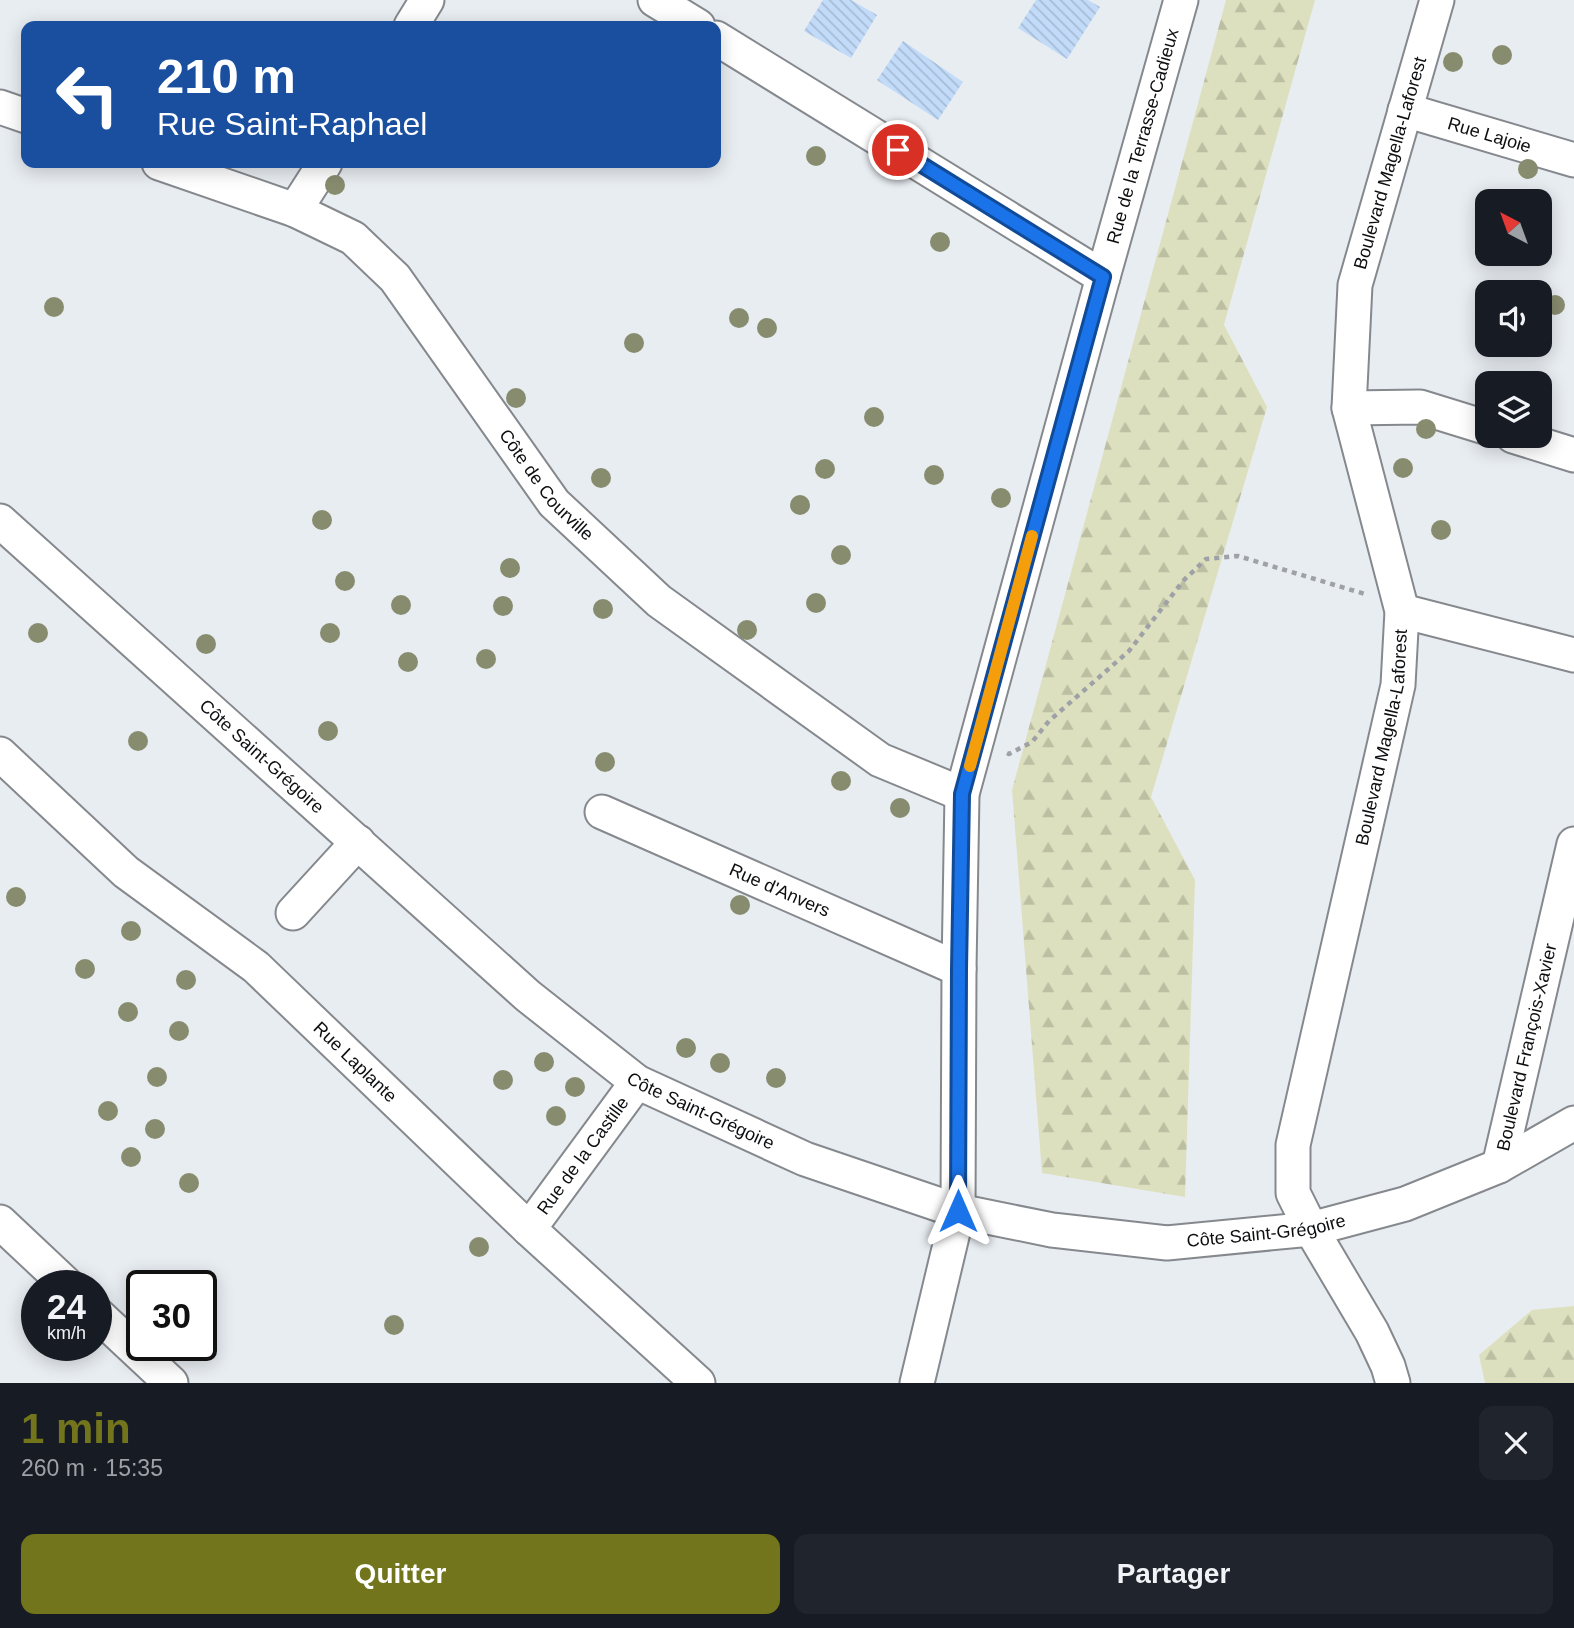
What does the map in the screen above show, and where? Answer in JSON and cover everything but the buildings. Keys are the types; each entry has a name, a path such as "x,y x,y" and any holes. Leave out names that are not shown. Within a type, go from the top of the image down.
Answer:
{"street":[{"path":"414,21 427,0"},
{"path":"655,0 690,21"},
{"name":"Rue de la Terrasse-Cadieux","path":"917,1383 958,1211 962,794 1181,0"},
{"name":"Boulevard Magella-Laforest","path":"1311,1229 1293,1194 1293,1144 1398,685 1402,611 1349,408 1355,285 1437,0"},
{"path":"721,40 1103,277"},
{"path":"0,107 21,114"},
{"name":"Rue Lajoie","path":"1405,110 1574,160"},
{"name":"Côte de Courville","path":"173,168 295,210 354,238 396,278 554,503 659,601 880,760 962,794"},
{"path":"295,210 322,168"},
{"path":"1349,408 1420,407 1475,424"},
{"path":"1552,448 1574,455"},
{"name":"Côte Saint-Grégoire","path":"0,521 528,996 637,1082 805,1159 958,1211 1052,1230 1167,1242 1311,1229 1405,1204 1499,1166 1574,1123"},
{"path":"1402,611 1574,656"},
{"name":"Rue Laplante","path":"0,754 126,872 256,967 529,1229 698,1383"},
{"name":"Rue d'Anvers","path":"602,812 959,969"},
{"path":"293,913 358,842"},
{"name":"Boulevard François-Xavier","path":"1499,1166 1574,844"},
{"name":"Rue de la Castille","path":"529,1229 637,1082"},
{"path":"0,1222 51,1270"},
{"path":"1311,1229 1372,1332 1393,1383"},
{"path":"112,1328 170,1383"}],"path":[{"path":"1009,754 1032,742 1049,721 1129,651 1183,582 1206,559 1238,556 1373,596 1391,568"}],"green space":[{"path":"1226,0 1315,0 1224,325 1267,407 1151,797 1195,880 1185,1197 1042,1173 1012,790"},
{"path":"1574,1306 1574,1383 1485,1383 1479,1355 1532,1310"}],"slow traffic":[{"path":"970,766 1032,536"}],"route":[{"path":"898,150 1103,277 962,794 958,1211"}]}
